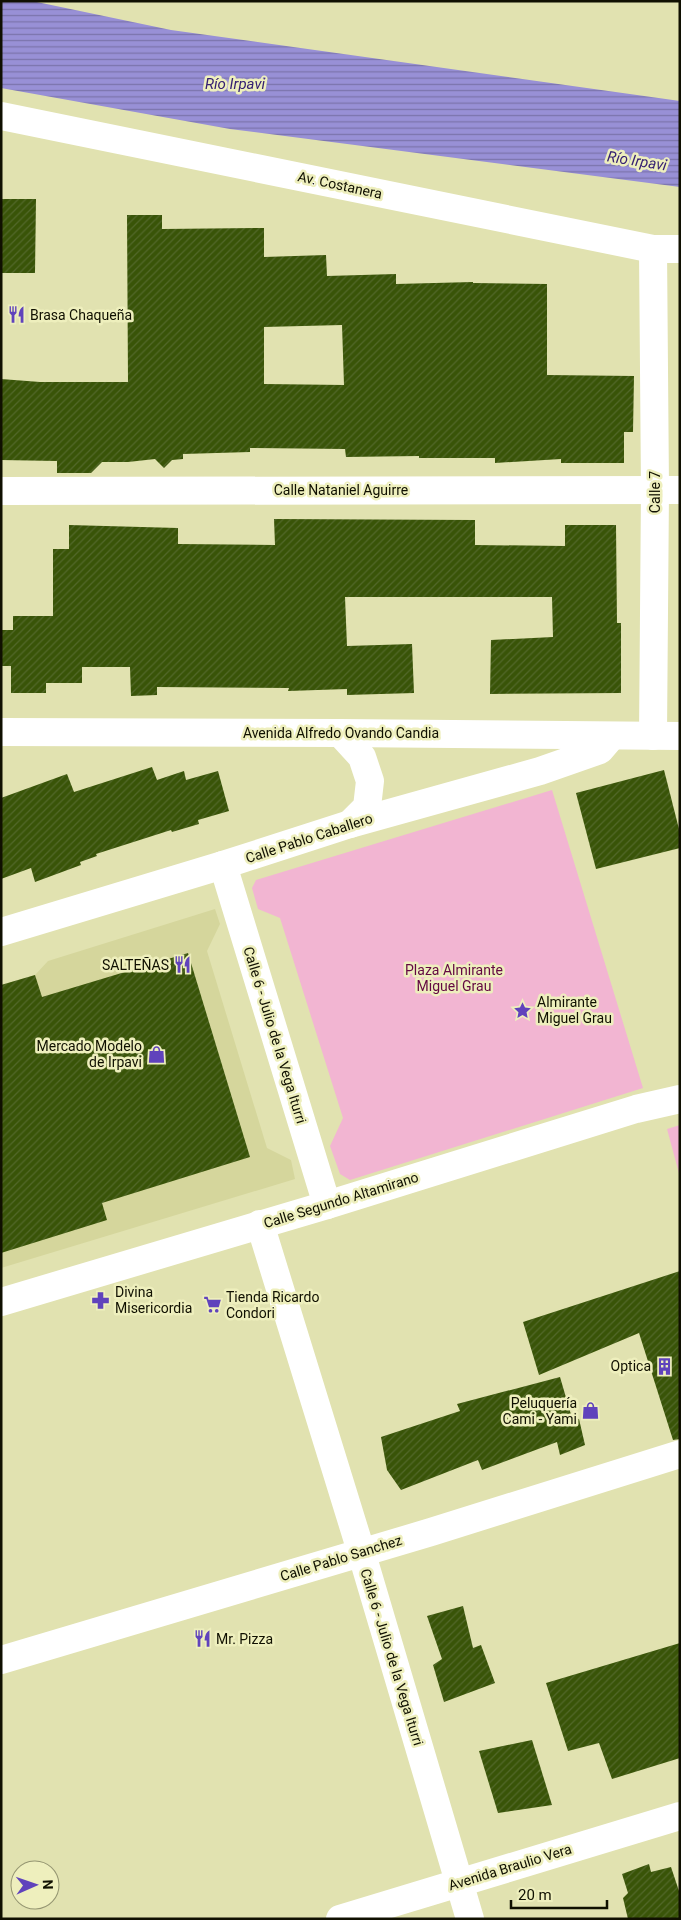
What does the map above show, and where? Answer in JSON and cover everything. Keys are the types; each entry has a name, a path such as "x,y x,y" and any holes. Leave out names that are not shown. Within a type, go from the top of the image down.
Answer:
{"street":[{"name":"Av. Costanera","path":"1,116 667,249"},
{"name":"Calle 7","path":"653,736 668,490 667,249"},
{"name":"Calle Nataniel Aguirre","path":"1,491 668,490"},
{"name":"Avenida Alfredo Ovando Candia","path":"1,732 680,736"},
{"path":"340,733 362,757 370,781 367,807 350,824"},
{"name":"Calle Pablo Caballero","path":"1,932 223,865 350,824 540,771 600,750 612,736"},
{"name":"Calle 6 - Julio de la Vega Iturri","path":"223,865 327,1205"},
{"name":"Calle Segundo Altamirano","path":"1,1302 327,1205 636,1109 680,1099"},
{"name":"Calle 6 - Julio de la Vega Iturri","path":"260,1224 361,1551 470,1919"},
{"name":"Calle Pablo Sanchez","path":"1,1660 361,1551 431,1532 680,1454"},
{"name":"Avenida Braulio Vera","path":"340,1919 680,1816"}],"shaded area":[{"name":"Mercado Modelo de Irpavi","path":"215,909 220,924 207,951 267,1148 291,1160 295,1179 1,1268 1,985 35,975 48,961"}],"green space":[{"name":"Plaza Almirante Miguel Grau","path":"552,790 643,1088 350,1180 340,1174 330,1146 343,1118 280,918 258,909 252,888 256,880"},
{"path":"680,1125 680,1177 667,1129"}],"water":[{"name":"Río Irpavi","path":"1,1 32,1 171,30 680,101 680,187 230,129 1,88"}],"building":[{"path":"1,199 36,199 35,273 1,273"},
{"path":"127,215 162,215 162,229 264,228 264,257 326,255 327,276 396,274 396,284 473,282 547,284 547,375 634,376 633,432 624,432 624,463 561,463 561,459 495,463 495,458 346,457 345,449 250,448 250,452 183,454 183,459 172,460 164,468 155,459 102,462 91,473 57,473 57,461 1,460 1,379 40,382 128,382","holes":["342,325 344,385 264,384 264,327"]},
{"path":"274,519 475,520 475,545 565,546 565,525 616,525 617,623 621,623 621,693 490,694 491,640 553,637 552,597 345,597 347,646 412,644 414,693 347,695 347,689 288,691 289,688 157,687 157,695 131,696 130,667 82,667 82,683 46,683 46,693 11,693 11,666 1,666 1,630 13,630 13,616 53,616 53,549 69,549 69,525 178,528 178,544 275,545"},
{"path":"152,767 157,780 184,771 186,780 218,771 229,811 198,820 199,824 172,832 171,830 96,854 97,856 80,862 81,865 35,882 31,868 1,879 1,798 67,774 74,792"},
{"path":"664,770 680,833 680,848 596,869 576,793"},
{"path":"188,953 250,1157 102,1203 107,1220 1,1253 1,985 35,975 42,997"},
{"path":"680,1271 680,1439 673,1440 639,1333 539,1375 523,1322"},
{"path":"560,1377 572,1418 579,1419 585,1445 560,1455 557,1442 482,1470 478,1460 401,1490 387,1470 381,1437 460,1411 457,1404"},
{"path":"463,1606 473,1648 481,1645 495,1683 444,1702 433,1665 442,1659 427,1616"},
{"path":"680,1643 680,1758 612,1779 599,1743 568,1751 546,1683"},
{"path":"532,1740 552,1805 498,1813 479,1751"},
{"path":"649,1864 651,1872 671,1867 680,1894 680,1919 628,1919 623,1898 628,1893 622,1874"}],"place":[{"name":"Brasa Chaqueña","path":"16,315"},
{"name":"SALTEÑAS","path":"183,965"},
{"name":"Almirante Miguel Grau","path":"523,1010"},
{"name":"Mercado Modelo de Irpavi","path":"156,1054"},
{"name":"Divina Misericordia","path":"101,1300"},
{"name":"Tienda Ricardo Condori","path":"212,1305"},
{"name":"Optica","path":"665,1366"},
{"name":"Peluquería Cami - Yami","path":"591,1411"},
{"name":"Mr. Pizza","path":"202,1639"}]}
